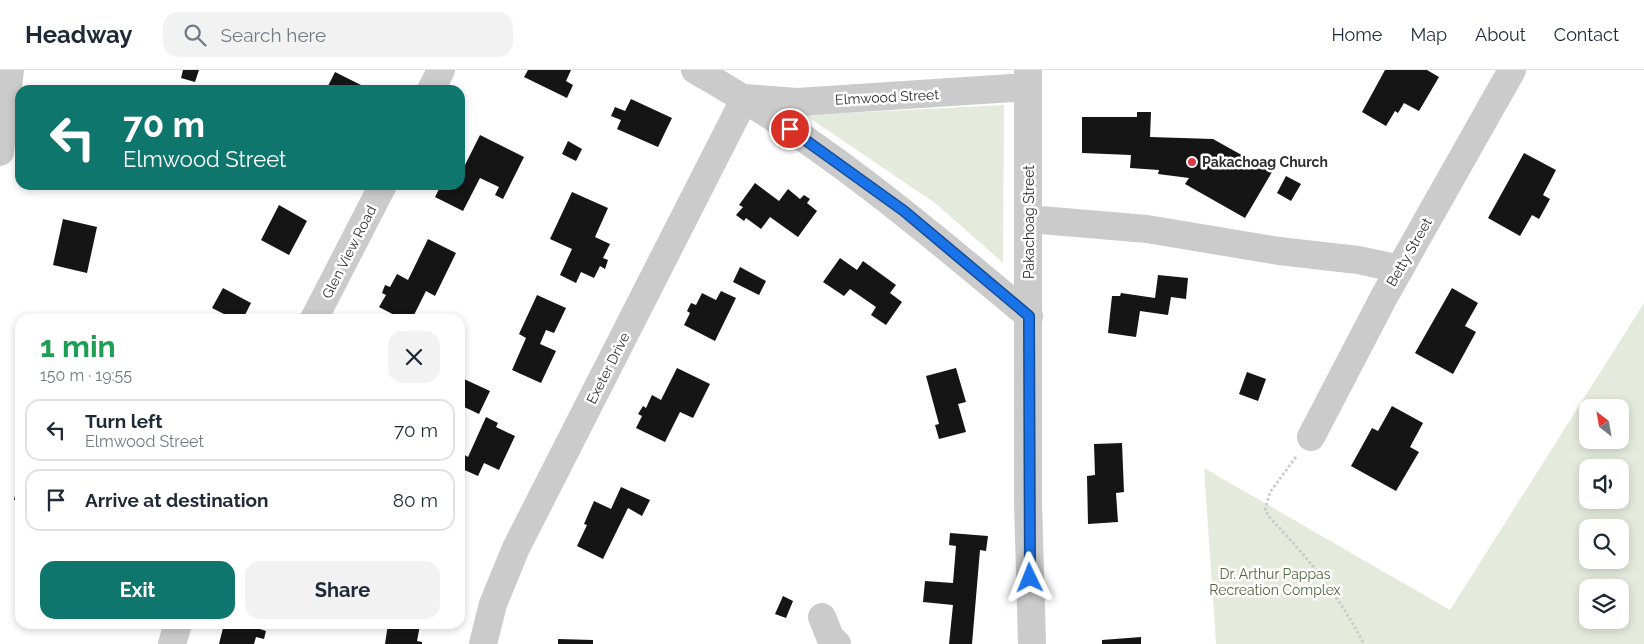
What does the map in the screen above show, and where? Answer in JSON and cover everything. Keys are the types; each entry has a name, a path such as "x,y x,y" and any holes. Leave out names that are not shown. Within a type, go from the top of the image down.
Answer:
{"street":[{"path":"0,152 10,70"},
{"path":"433,85 441,70"},
{"name":"Elmwood Street","path":"695,70 746,98 904,211 1029,316"},
{"name":"Betty Street","path":"1311,437 1400,269 1512,70"},
{"name":"Elmwood Street","path":"746,98 797,102 1028,79"},
{"name":"Pakachoag Street","path":"1028,79 1028,502 1032,644"},
{"name":"Exeter Drive","path":"483,644 493,604 516,548 746,98"},
{"name":"Glen View Road","path":"317,314 380,190"},
{"path":"1029,219 1147,230 1279,251 1358,260 1400,269"},
{"path":"822,618 830,637 836,644"},
{"path":"172,644 176,629"}],"path":[{"path":"1311,437 1270,492 1265,510 1270,518 1311,562 1346,609 1364,644"}],"green space":[{"path":"1004,105 1003,263 935,203 805,115"},
{"name":"Dr. Arthur Pappas Recreation Complex","path":"1644,303 1644,644 1216,644 1204,468 1450,610 1579,406 1579,449 1629,449 1629,399 1583,399"}],"building":[{"path":"183,70 199,70 195,82 181,78"},
{"path":"528,70 571,70 566,81 573,85 567,98 524,77"},
{"path":"1385,70 1427,70 1439,77 1419,111 1404,103 1398,113 1395,111 1386,126 1362,112"},
{"path":"335,72 361,85 328,85"},
{"path":"631,99 672,118 658,147 617,129 621,120 611,116 615,107 625,111"},
{"name":"Pakachoag Church","path":"1137,112 1151,112 1150,137 1213,139 1272,172 1245,218 1185,184 1189,178 1158,174 1159,170 1130,168 1131,155 1082,153 1082,117 1137,117"},
{"path":"480,135 524,157 503,199 495,195 499,187 480,178 463,211 435,197 438,190 465,190 465,165"},
{"path":"568,141 582,149 576,161 562,154"},
{"path":"1524,153 1556,170 1543,195 1550,199 1539,219 1532,215 1520,236 1488,218"},
{"path":"1286,176 1301,184 1291,201 1277,193"},
{"path":"755,183 779,201 788,189 800,199 804,195 810,199 807,203 817,211 798,237 770,217 761,229 746,218 744,221 736,215 743,207 739,205"},
{"path":"572,192 608,208 595,237 610,244 603,258 608,260 605,269 600,266 594,278 581,272 576,283 560,275 572,249 550,239"},
{"path":"279,205 307,221 289,255 261,240"},
{"path":"63,219 97,227 87,273 53,265"},
{"path":"428,239 456,253 435,296 426,291 414,314 392,314 379,307 386,295 382,293 385,285 390,287 397,274 408,280"},
{"path":"840,258 857,270 863,261 896,285 890,293 902,302 886,325 871,315 876,307 850,289 844,296 823,282"},
{"path":"740,267 766,281 759,295 733,282"},
{"path":"1158,275 1188,278 1186,299 1171,297 1168,315 1140,311 1136,337 1108,333 1112,296 1120,296 1121,293 1155,298"},
{"path":"223,288 251,303 246,314 224,314 212,308"},
{"path":"1452,288 1478,303 1465,326 1476,332 1453,374 1415,353"},
{"path":"721,291 736,298 715,341 684,325 690,313 687,311 691,303 696,305 702,293 716,300"},
{"path":"537,295 566,308 554,333 546,330 540,344 556,351 541,383 512,370 526,338 519,334"},
{"path":"677,368 710,384 693,418 680,412 665,442 636,428 642,416 638,414 643,406 646,408 652,395 661,400"},
{"path":"956,368 966,402 958,404 966,432 939,439 935,425 939,424 926,376"},
{"path":"1247,372 1266,379 1258,401 1239,394"},
{"path":"465,379 490,391 479,414 465,407"},
{"path":"1392,406 1423,423 1410,447 1419,452 1396,491 1351,466 1372,428 1378,431"},
{"path":"486,417 498,423 496,427 515,436 499,470 484,463 478,476 465,470 465,455 468,457"},
{"path":"1122,443 1124,492 1116,493 1118,522 1088,524 1087,476 1095,475 1094,444"},
{"path":"621,487 650,500 642,516 628,508 603,559 577,546 587,525 584,524 594,501 611,509"},
{"path":"950,533 988,536 986,551 980,550 972,644 949,644 953,605 923,602 925,581 953,583 956,546 949,545"},
{"path":"783,596 793,601 786,618 775,614"},
{"path":"223,629 260,629 266,631 264,639 256,637 254,644 219,644"},
{"path":"387,629 419,629 417,641 422,642 422,644 385,644"},
{"path":"1141,637 1141,644 1102,644 1102,640"},
{"path":"558,639 593,640 593,644 558,644"}],"place":[{"name":"Pakachoag Church","path":"1192,162"}],"route":[{"path":"790,129 904,211 1029,316 1028,502 1030,578"}]}
